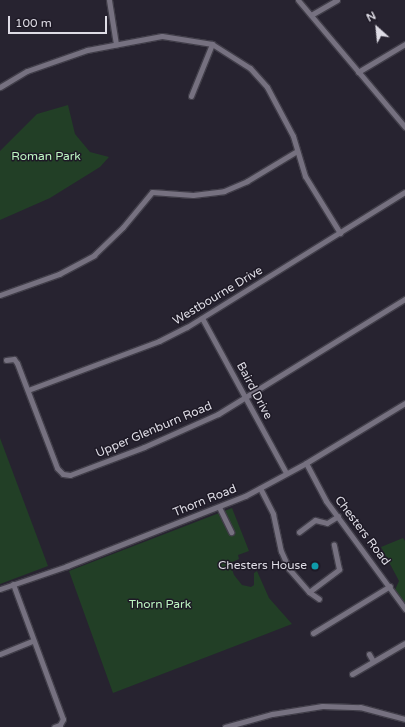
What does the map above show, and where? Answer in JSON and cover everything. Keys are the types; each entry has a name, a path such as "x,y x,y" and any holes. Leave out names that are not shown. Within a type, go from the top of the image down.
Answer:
{"street":[{"path":"109,0 116,44"},
{"path":"298,0 405,127"},
{"path":"311,15 337,0"},
{"path":"0,87 18,74 87,50 116,44 162,36 212,44 250,68 267,87 292,136 309,183 340,233"},
{"path":"191,96 212,44"},
{"path":"358,72 405,44"},
{"path":"0,295 59,274 94,255 123,227 152,192 193,195 224,191 248,181 297,151"},
{"name":"Westbourne Drive","path":"28,390 159,341 202,318 405,192"},
{"name":"Upper Glenburn Road","path":"6,360 16,361 57,468 63,474 70,475 194,426 246,397 405,299"},
{"name":"Baird Drive","path":"202,318 286,473"},
{"name":"Thorn Road","path":"0,589 52,572 219,507 260,488 306,463 405,403"},
{"name":"Chesters Road","path":"306,463 326,501 390,586 405,609"},
{"path":"260,488 273,514 281,551 289,569 308,592 319,598"},
{"path":"219,507 231,532"},
{"path":"299,532 315,520 328,525 338,516"},
{"path":"308,592 339,569 334,545"},
{"path":"13,584 33,642 63,719 60,725 54,727"},
{"path":"313,633 390,586"},
{"path":"0,654 33,642"},
{"path":"352,674 373,660 405,643"},
{"path":"369,654 373,660"},
{"path":"225,727 272,714 322,706 360,707 405,718"}],"green space":[{"name":"Roman Park","path":"68,105 75,134 90,152 109,157 100,167 50,198 0,220 0,151 37,114"},
{"path":"0,438 48,566 0,584"},
{"name":"Thorn Park","path":"232,508 249,551 238,555 239,559 230,563 234,575 242,585 251,587 254,585 254,573 257,571 269,598 292,624 113,693 69,571"},
{"path":"403,538 405,541 405,608 394,592 399,581 381,547"}],"place":[{"name":"Chesters House","path":"315,566"}]}
